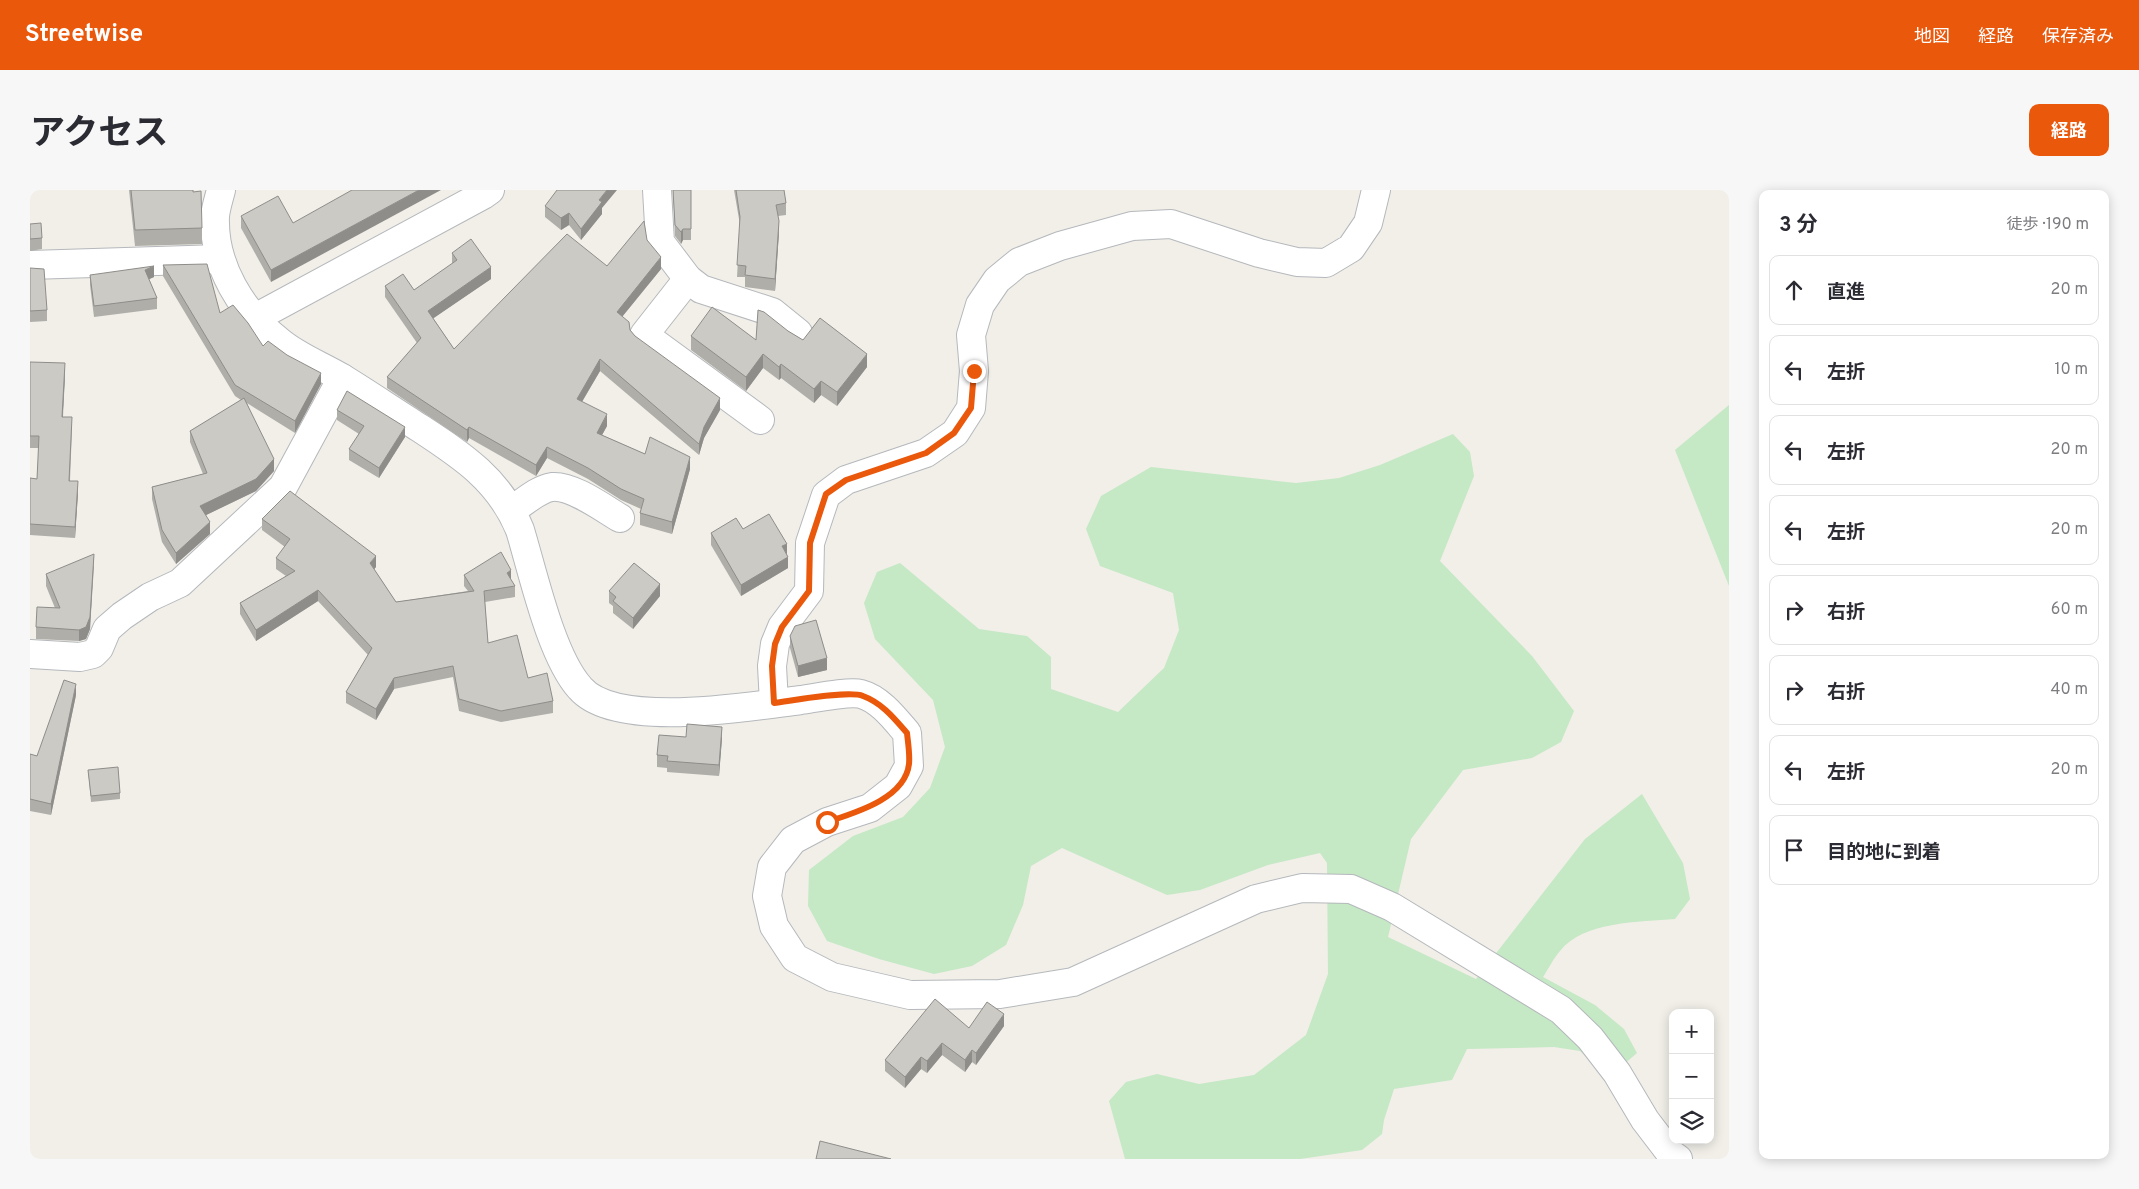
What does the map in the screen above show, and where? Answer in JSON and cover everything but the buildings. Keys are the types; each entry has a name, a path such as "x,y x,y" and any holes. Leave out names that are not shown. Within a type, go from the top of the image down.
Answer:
{"street":[{"path":"221,190 215,215 220,259 234,292 255,318 280,343 342,378 452,449 481,472 499,491 512,510 560,658 580,689 606,705 641,710 695,712 826,696 861,694 885,708 907,733 909,766 898,786 870,808 827,822 793,840 772,867 767,896 774,926 795,958 832,977 910,995 1000,994 1073,982 1256,899 1302,888 1351,889 1392,907 1561,1010 1590,1038 1617,1073 1645,1120 1671,1154 1678,1159"},
{"path":"255,318 484,196 490,190"},
{"path":"657,190 660,242 688,279 701,289 772,312 798,333"},
{"path":"774,703 772,666 775,644 782,627 809,591 810,543 826,494 846,480 926,453 954,433 971,408 974,371 971,335 980,305 998,280 1019,262 1060,246 1132,226 1171,224 1297,262 1326,263 1351,248 1368,223 1376,190"},
{"path":"30,265 220,259"},
{"path":"688,279 644,335 760,420"},
{"path":"30,654 80,657 93,654 99,648 107,629 122,616 150,597 180,583 284,487 342,378"},
{"path":"512,510 539,493 553,487 571,490 620,518"}],"green space":[{"path":"1729,405 1729,586 1675,450"},
{"path":"1453,434 1470,452 1474,476 1440,561 1532,656 1574,711 1561,742 1532,758 1463,770 1411,839 1388,937 1476,979 1585,839 1642,794 1683,863 1690,899 1675,919 1613,925 1597,928 1583,934 1570,941 1560,951 1543,977 1595,1005 1624,1029 1637,1053 1608,1078 1580,1051 1554,1047 1467,1049 1452,1080 1394,1089 1384,1120 1382,1134 1362,1150 1300,1159 1125,1159 1109,1101 1126,1082 1157,1074 1199,1084 1254,1075 1306,1035 1328,974 1327,863 1320,853 1268,865 1200,890 1167,895 1062,848 1031,866 1023,905 1006,945 972,966 934,974 879,959 827,941 808,906 809,870 853,836 903,817 930,788 945,747 933,700 875,639 864,603 877,572 900,563 979,629 1027,636 1051,657 1051,689 1118,712 1164,668 1179,630 1173,593 1100,566 1086,529 1101,496 1151,467 1296,483 1339,478 1380,465"}],"route":[{"path":"827,822 870,808 898,786 909,766 907,733 885,708 861,694 826,696 774,703 772,666 775,644 782,627 809,591 811,576 810,543 818,513 826,494 846,480 926,453 954,433 971,408 974,371"}]}
